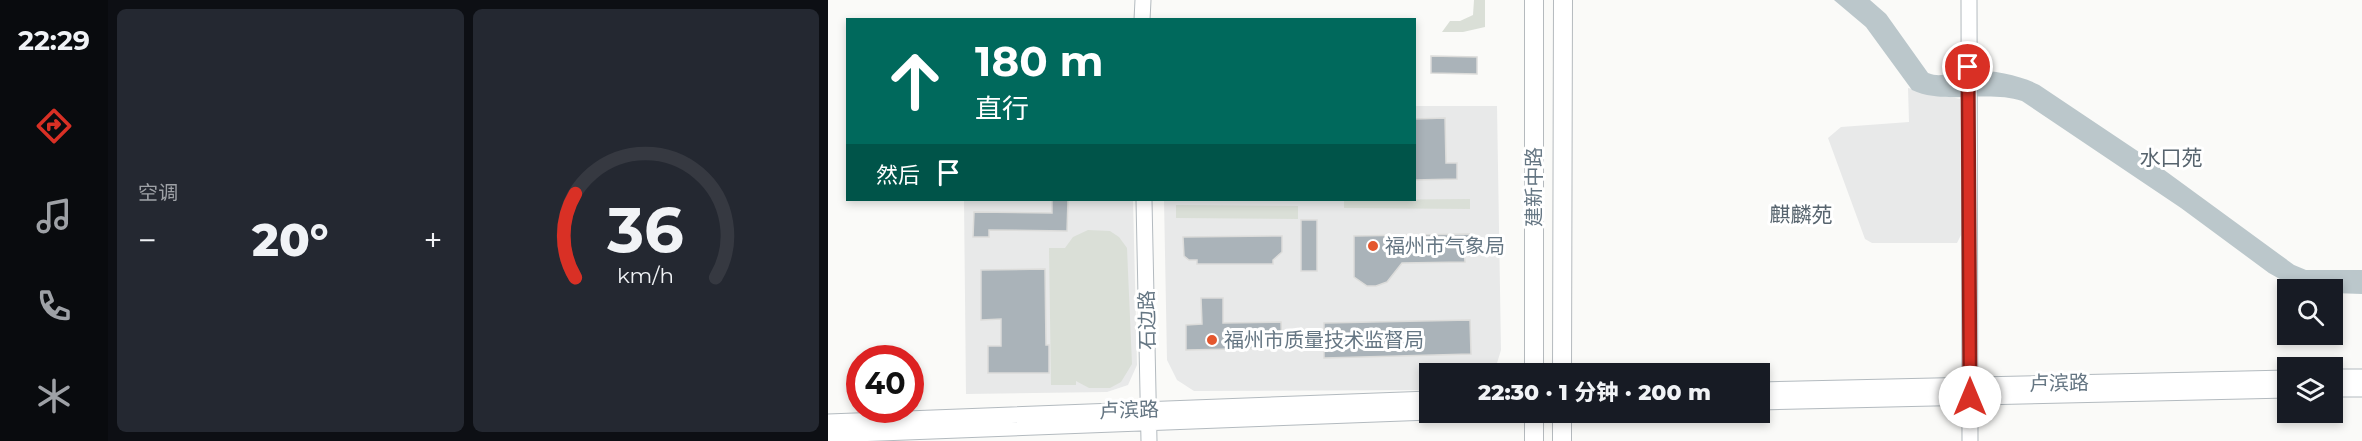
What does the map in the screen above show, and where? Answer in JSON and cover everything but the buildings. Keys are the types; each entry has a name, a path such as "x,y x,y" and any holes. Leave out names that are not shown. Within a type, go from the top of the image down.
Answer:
{"main road":[{"path":"1142,18 1143,0"},
{"name":"建新中路","path":"1534,0 1534,363"},
{"name":"建新中路","path":"1562,363 1563,0"},
{"path":"1969,0 1970,441"},
{"name":"石边路","path":"1144,201 1149,441"},
{"path":"2343,377 2362,377"},
{"name":"卢滨路","path":"1770,390 1970,391 2277,378"},
{"path":"2343,389 2362,389"},
{"path":"1770,401 1970,391 2277,390"},
{"name":"卢滨路","path":"828,422 1149,415 1419,400"},
{"path":"828,435 1149,415 1419,412"},
{"path":"1534,423 1534,441"},
{"path":"1562,423 1562,441"}],"shaded area":[{"path":"1474,0 1485,0 1485,27 1463,32 1442,32 1450,21 1460,21 1473,15"},
{"path":"1834,0 1870,0 1886,14 1928,73 1940,75 1969,70 1989,71 2011,75 2039,85 2145,156 2294,265 2306,270 2362,270 2362,294 2343,293 2343,279 2280,279 2269,273 2181,208 2022,101 1995,97 1938,97 1912,90 1866,27"},
{"path":"1908,88 1960,99 1961,235 1957,243 1872,243 1865,239 1828,138 1841,127 1909,122"},
{"path":"1416,106 1497,106 1501,350 1497,363 1419,363 1419,390 1194,391 1177,380 1167,360 1164,201 1416,201"},
{"path":"1470,199 1470,209 1344,208 1344,201"},
{"path":"964,201 1133,201 1137,365 1128,385 1107,392 966,394"},
{"path":"1176,205 1298,206 1298,219 1176,218"},
{"path":"1088,230 1110,231 1119,237 1127,248 1132,364 1121,382 1110,388 1089,388 1076,381 1076,385 1051,385 1049,248 1065,248 1073,237"}],"place":[{"name":"福州市气象局","path":"1373,246"},
{"name":"福州市质量技术监督局","path":"1212,340"}],"district":[{"name":"水口苑","path":"2171,157"},
{"name":"麒麟苑","path":"1801,214"}],"route":[{"path":"1968,67 1970,397"}]}
